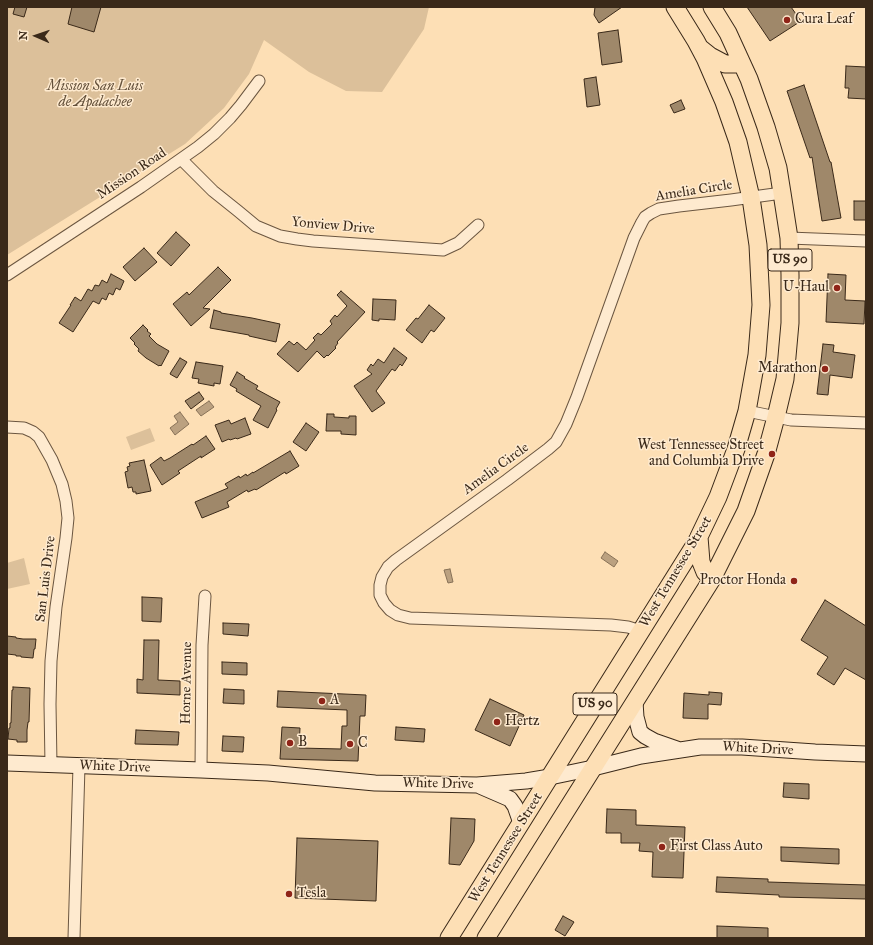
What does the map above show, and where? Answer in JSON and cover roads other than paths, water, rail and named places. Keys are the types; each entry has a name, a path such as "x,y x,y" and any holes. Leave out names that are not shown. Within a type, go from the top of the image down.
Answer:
{"main road":[{"name":"West Tennessee Street","path":"450,938 696,543 718,497 736,449 747,411 757,355 761,305 758,245 751,198 738,142 724,102 700,48 675,7"},
{"name":"US 90","path":"486,938 712,579 746,511 766,454 776,417 785,379 790,322 789,238 782,193 778,168 766,127 749,79 728,33 712,7"},
{"path":"700,48 710,56 725,64 741,63"},
{"path":"699,537 701,562 705,572 712,579"}],"street":[{"name":"Mission Road","path":"7,276 181,159 214,134 241,106 258,81"},
{"name":"Yonview Drive","path":"181,159 213,191 256,226 280,236 297,240 443,250 458,243 478,225"},
{"name":"Amelia Circle","path":"641,631 611,624 410,618 398,615 390,610 380,595 380,585 382,577 388,567 396,560 507,480 556,442 566,424 577,397 634,238 645,217 659,209 782,193"},
{"path":"789,238 866,241"},
{"path":"747,411 791,420 866,424"},
{"name":"San Luis Drive","path":"7,427 24,428 33,432 39,437 52,460 62,484 66,501 68,518 56,607 51,661 51,765"},
{"name":"Horne Avenue","path":"201,770 202,645 205,596"},
{"path":"635,702 636,717 640,732 654,741 680,750"},
{"name":"White Drive","path":"7,763 275,774 375,783 477,785 526,781 550,777 640,756 706,746 866,754"},
{"path":"74,938 79,766"},
{"path":"477,785 510,799 521,823"}],"place":[{"name":"Cura Leaf","path":"787,20"},
{"name":"U-Haul","path":"837,288"},
{"name":"Marathon","path":"825,369"},
{"name":"West Tennessee Street and Columbia Drive","path":"772,454"},
{"name":"Proctor Honda","path":"794,581"},
{"name":"A","path":"322,701"},
{"name":"Hertz","path":"497,722"},
{"name":"B","path":"290,743"},
{"name":"C","path":"350,744"},
{"name":"First Class Auto","path":"662,847"},
{"name":"Tesla","path":"289,894"}],"park label":[{"name":"Mission San Luis de Apalachee","path":"95,96"}]}
